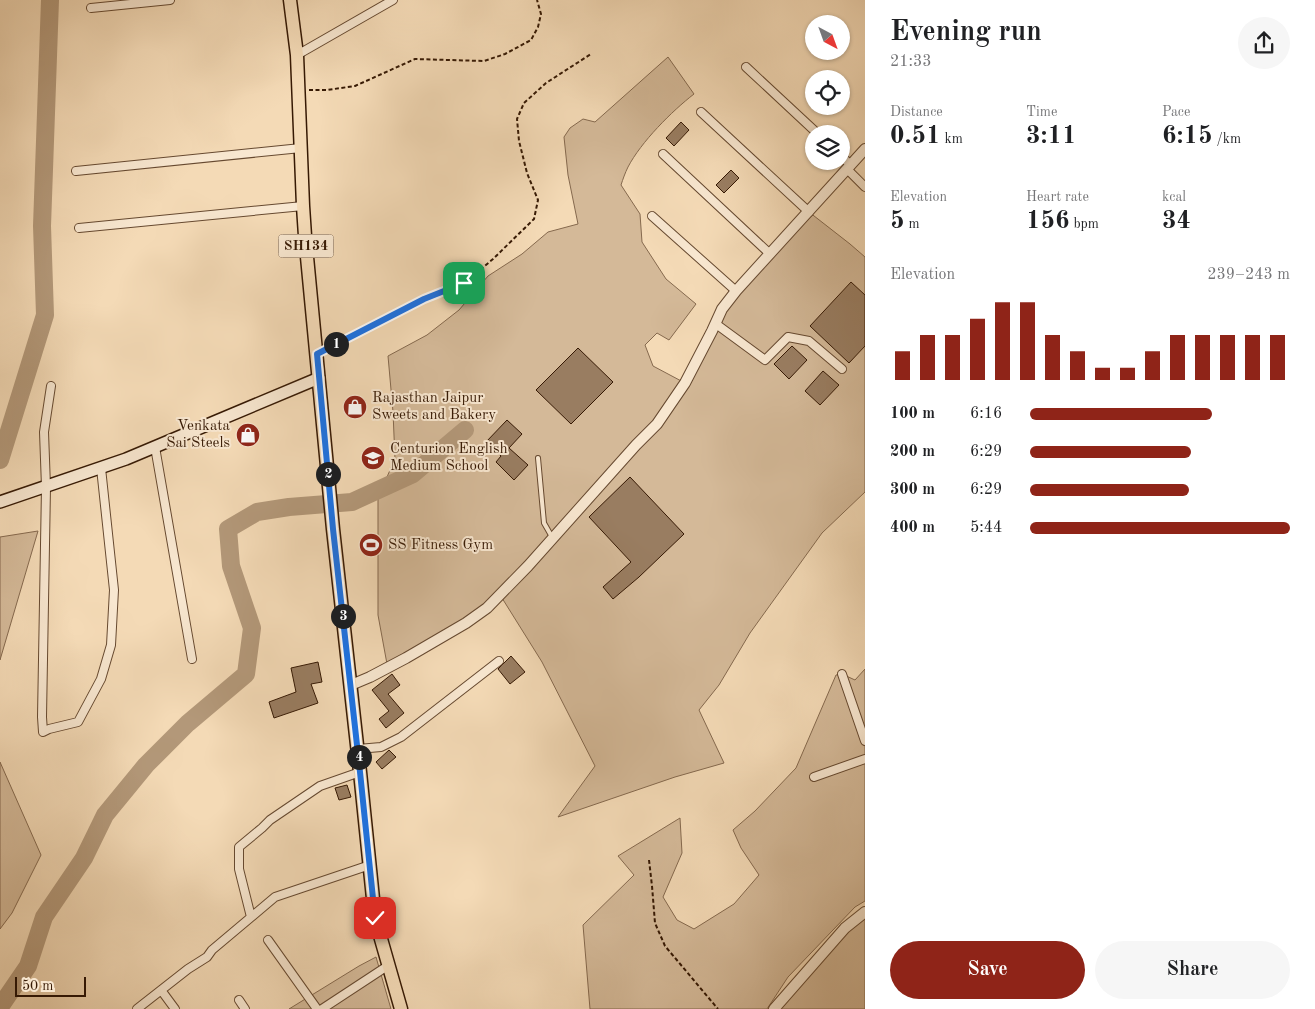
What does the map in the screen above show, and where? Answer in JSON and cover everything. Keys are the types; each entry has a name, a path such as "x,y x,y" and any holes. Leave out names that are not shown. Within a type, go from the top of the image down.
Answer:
{"main road":[{"name":"SH134","path":"290,0 298,55 303,206 333,529 375,918 400,1009"},
{"path":"2,501 126,459 319,378"}],"street":[{"path":"91,8 170,0"},
{"path":"298,55 393,0"},
{"path":"746,67 808,125"},
{"path":"701,112 809,212"},
{"path":"76,170 301,148"},
{"path":"850,166 865,149"},
{"path":"663,154 770,254"},
{"path":"850,168 865,187"},
{"path":"351,685 406,658 473,618 487,608 528,566 657,424 685,383 722,309 736,290 846,170"},
{"path":"80,228 303,206"},
{"path":"652,216 736,290"},
{"path":"716,324 765,360 788,337 809,341 842,369"},
{"path":"51,386 44,432 46,486 43,732 78,722 101,678 111,645 114,590 101,468"},
{"path":"155,447 192,658"},
{"path":"358,749 382,747 401,736 499,661"},
{"path":"842,674 865,741"},
{"path":"814,777 865,759"},
{"path":"251,917 239,870 239,847 270,820 320,786 360,772"},
{"path":"137,1009 188,969 207,957 212,950 275,897 370,865"},
{"path":"774,1009 845,928 865,912"},
{"path":"268,940 317,1009"},
{"path":"322,1009 388,965"},
{"path":"162,990 175,1009"},
{"path":"239,1000 245,1009"}],"lane":[{"path":"538,458 544,523 553,538"}],"path":[{"path":"299,91 356,86 415,59 484,61 506,54 531,40 538,27 541,14 537,0"},
{"path":"317,354 424,299 464,283 493,259 534,219 538,200 527,173 519,142 516,119 524,103 546,83 591,54"},
{"path":"649,860 655,923 665,946 718,1009"}],"shaded area":[{"path":"668,57 694,94 676,109 649,137 628,167 621,185 640,214 642,242 666,279 696,304 669,340 657,333 645,345 653,366 685,383 722,309 809,212 865,257 865,492 822,533 750,633 719,685 699,710 724,763 675,777 558,817 595,766 542,662 502,598 387,664 378,615 378,497 395,459 388,356 427,335 459,310 488,276 522,254 548,232 578,224 568,175 564,137 570,128 583,119 595,122"},
{"path":"38,531 0,660 0,537"},
{"path":"865,669 865,901 855,907 788,977 767,1009 590,1009 583,925 634,875 618,856 680,818 682,853 663,897 677,920 694,929 734,904 759,875 741,848 733,830 755,811 796,768 836,675 842,674 855,680"},
{"path":"0,762 41,855 12,913 0,929"},
{"path":"865,911 865,1009 775,1009"},
{"path":"376,957 391,1009 289,1009 359,966"}],"building":[{"path":"681,122 689,130 674,146 666,138"},
{"path":"731,170 739,178 724,193 716,185"},
{"path":"851,282 865,295 865,346 849,363 810,326"},
{"path":"792,346 807,360 789,379 774,364"},
{"path":"578,348 613,382 571,424 536,390"},
{"path":"823,371 839,385 820,405 805,391"},
{"path":"507,420 522,434 509,448 528,465 514,480 496,462 501,456 486,442"},
{"path":"630,477 684,534 613,599 603,587 631,562 589,517"},
{"path":"511,656 525,672 510,684 498,669"},
{"path":"318,662 322,682 311,684 318,703 274,718 269,702 296,692 291,668"},
{"path":"392,674 400,685 388,694 404,713 386,728 379,719 389,711 372,690"},
{"path":"389,750 396,757 382,769 376,762"},
{"path":"347,785 351,797 339,800 335,788"}],"waterway":[{"path":"0,460 45,315 42,226 50,0"},
{"path":"0,1007 28,966 44,917 84,858 105,815 146,765 188,723 246,674 252,628 231,566 228,529 257,512 289,507 352,502 413,474 465,430"}],"place":[{"name":"Rajasthan Jaipur Sweets and Bakery","path":"355,407"},
{"name":"Venkata Sai Steels","path":"248,435"},
{"name":"Centurion English Medium School","path":"373,458"},
{"name":"SS Fitness Gym","path":"371,545"}],"route":[{"path":"375,918 333,529 317,354 424,299 464,283"}]}
